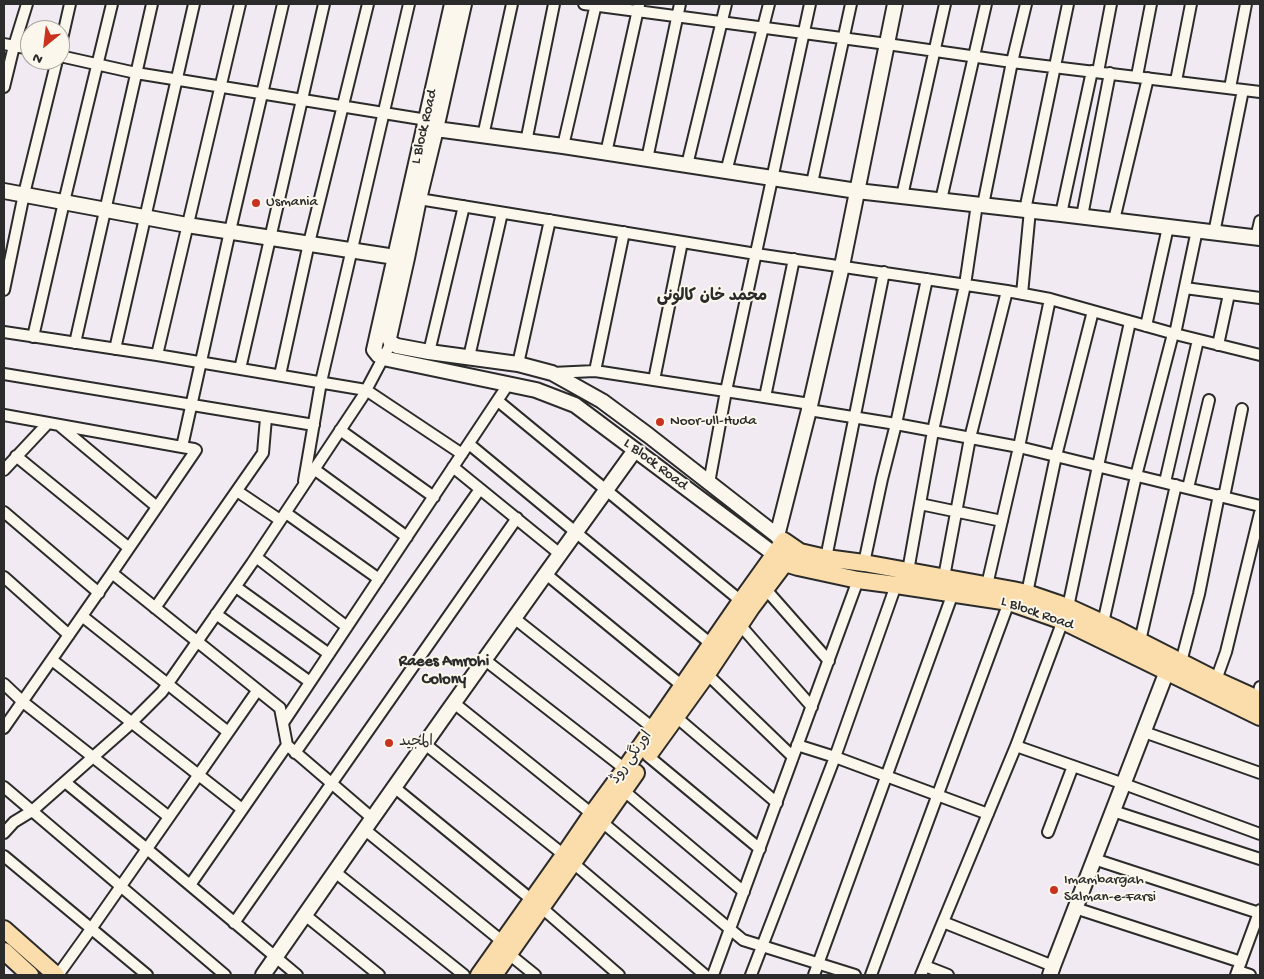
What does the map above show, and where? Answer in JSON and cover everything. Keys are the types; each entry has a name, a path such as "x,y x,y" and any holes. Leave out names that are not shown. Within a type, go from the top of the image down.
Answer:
{"main road":[{"name":"L Block Road","path":"783,548 826,558 864,563 1027,593 1167,671 1260,717"},
{"name":"L Block Road","path":"783,548 798,567 858,580 1009,602 1102,624 1114,628 1216,680 1259,695"},
{"name":"اورنگی روڈ","path":"479,975 506,948 537,904 597,818 625,769 653,728 687,690 707,674 740,626 761,584 783,548"},
{"name":"اورنگی روڈ","path":"597,818 623,790 675,716 711,644 740,601 761,584"},
{"path":"4,929 57,975"},
{"name":"اورنگی روڈ","path":"494,975 506,948"},
{"path":"4,951 30,975"}],"street":[{"path":"4,87 27,4"},
{"path":"66,20 70,4"},
{"path":"34,337 64,202 112,4"},
{"path":"75,343 152,4"},
{"path":"115,349 194,4"},
{"path":"157,355 240,4"},
{"path":"182,447 283,4"},
{"path":"240,369 324,4"},
{"path":"280,375 309,243 368,4"},
{"path":"304,486 321,382 409,4"},
{"name":"L Block Road","path":"452,4 419,199 389,338 391,343 397,346 429,352 518,364 552,373 602,402 709,483 783,548"},
{"name":"L Block Road","path":"464,4 395,257 374,350 383,358 509,383 536,390 575,405 636,450 783,548"},
{"path":"483,136 512,4"},
{"path":"526,142 554,4"},
{"path":"584,4 638,7 678,16 763,28 1012,62 1260,92"},
{"path":"563,146 596,4"},
{"path":"647,159 680,4"},
{"path":"687,165 726,4"},
{"path":"726,172 769,4"},
{"path":"709,483 726,391 810,4"},
{"path":"812,184 851,4"},
{"path":"783,548 810,407 842,266 896,4"},
{"path":"902,196 945,4"},
{"path":"941,200 986,4"},
{"path":"908,571 933,431 980,205 1026,4"},
{"path":"1022,294 1027,210 1068,4"},
{"path":"1061,214 1111,4"},
{"path":"1114,220 1142,77 1150,4"},
{"path":"1176,81 1191,4"},
{"path":"1230,88 1246,4"},
{"path":"606,153 638,7"},
{"path":"4,44 20,47"},
{"path":"70,58 136,73 384,114 483,136 563,146 812,184 1258,238 1260,221"},
{"path":"4,290 24,194 55,70"},
{"path":"1082,216 1110,73"},
{"path":"1214,233 1243,90"},
{"path":"4,191 187,225 395,257"},
{"path":"419,199 756,254 1007,291 1050,299 1174,334 1260,355"},
{"path":"429,352 464,206"},
{"path":"468,357 502,213"},
{"path":"518,364 550,220"},
{"path":"1146,326 1168,227"},
{"path":"1102,624 1136,476 1174,334 1197,230"},
{"path":"595,372 624,232"},
{"path":"654,380 682,242"},
{"path":"765,397 794,259"},
{"path":"826,558 884,272"},
{"path":"864,563 927,279"},
{"path":"1185,288 1260,298"},
{"path":"944,577 970,438 1007,291"},
{"path":"1218,345 1229,294"},
{"path":"987,585 1019,447 1050,299"},
{"path":"1027,593 1056,456 1093,311"},
{"path":"948,975 923,971 1016,746 1066,614 1130,322"},
{"path":"4,332 366,390 462,454"},
{"path":"1165,482 1198,340"},
{"path":"4,833 14,822 32,812 93,758 162,692 304,486 366,390 391,343"},
{"path":"552,373 595,372 765,397 855,417 1019,447 1260,506"},
{"path":"4,374 314,425"},
{"path":"283,723 509,383"},
{"path":"1188,488 1209,400"},
{"path":"498,401 740,601"},
{"path":"1181,662 1199,594 1242,409"},
{"path":"4,415 196,450 4,728"},
{"path":"155,608 263,453 266,418"},
{"path":"4,470 16,456 53,424"},
{"path":"53,424 158,507"},
{"path":"340,430 434,497"},
{"path":"469,444 711,644"},
{"path":"263,975 424,744 636,450"},
{"path":"16,456 129,548"},
{"path":"453,467 560,554"},
{"path":"314,469 407,537"},
{"path":"1140,641 1176,485"},
{"path":"296,753 480,489"},
{"path":"237,491 283,516 379,579"},
{"path":"920,504 1002,521"},
{"path":"4,512 99,592"},
{"path":"1216,680 1226,652 1260,513"},
{"path":"234,923 516,518"},
{"path":"256,557 347,627"},
{"path":"112,573 280,708 287,745 332,783 368,823 535,975"},
{"path":"546,574 687,690"},
{"path":"4,577 69,635"},
{"path":"713,975 858,580"},
{"path":"761,584 829,661"},
{"path":"751,975 834,757 896,585"},
{"path":"236,586 329,654"},
{"path":"814,975 953,593"},
{"path":"871,975 1009,602"},
{"path":"216,614 310,682"},
{"path":"82,616 228,732"},
{"path":"514,618 653,728"},
{"path":"740,626 812,707"},
{"path":"52,660 242,809"},
{"path":"485,660 625,769"},
{"path":"943,922 1051,971 1167,671"},
{"path":"707,674 793,757"},
{"path":"4,684 23,702 169,817"},
{"path":"57,975 257,691"},
{"path":"454,703 597,818 743,940 854,975"},
{"path":"675,716 777,803"},
{"path":"1144,732 1260,773"},
{"path":"424,744 568,859 706,975"},
{"path":"190,885 287,745"},
{"path":"797,745 988,814"},
{"path":"1016,746 1260,834"},
{"path":"648,756 760,849"},
{"path":"1048,832 1073,766"},
{"path":"65,782 297,975"},
{"path":"4,787 224,975"},
{"path":"394,787 537,904 619,975"},
{"path":"623,790 744,892"},
{"path":"1113,811 1260,859"},
{"path":"4,856 147,975"},
{"path":"1094,859 1260,911 1257,929 1239,969"},
{"path":"335,872 464,975"},
{"path":"1075,908 1239,969 1250,975"},
{"path":"305,915 379,975"}],"place":[{"name":"Usmania","path":"256,203"},
{"name":"Noor-ull-Huda","path":"660,422"},
{"name":"المجید","path":"389,743"},
{"name":"Imambargah Salman-e-Farsi","path":"1054,890"}],"district":[{"name":"محمد خان کالونی","path":"712,298"},
{"name":"Raees Amrohi Colony","path":"444,672"}]}
